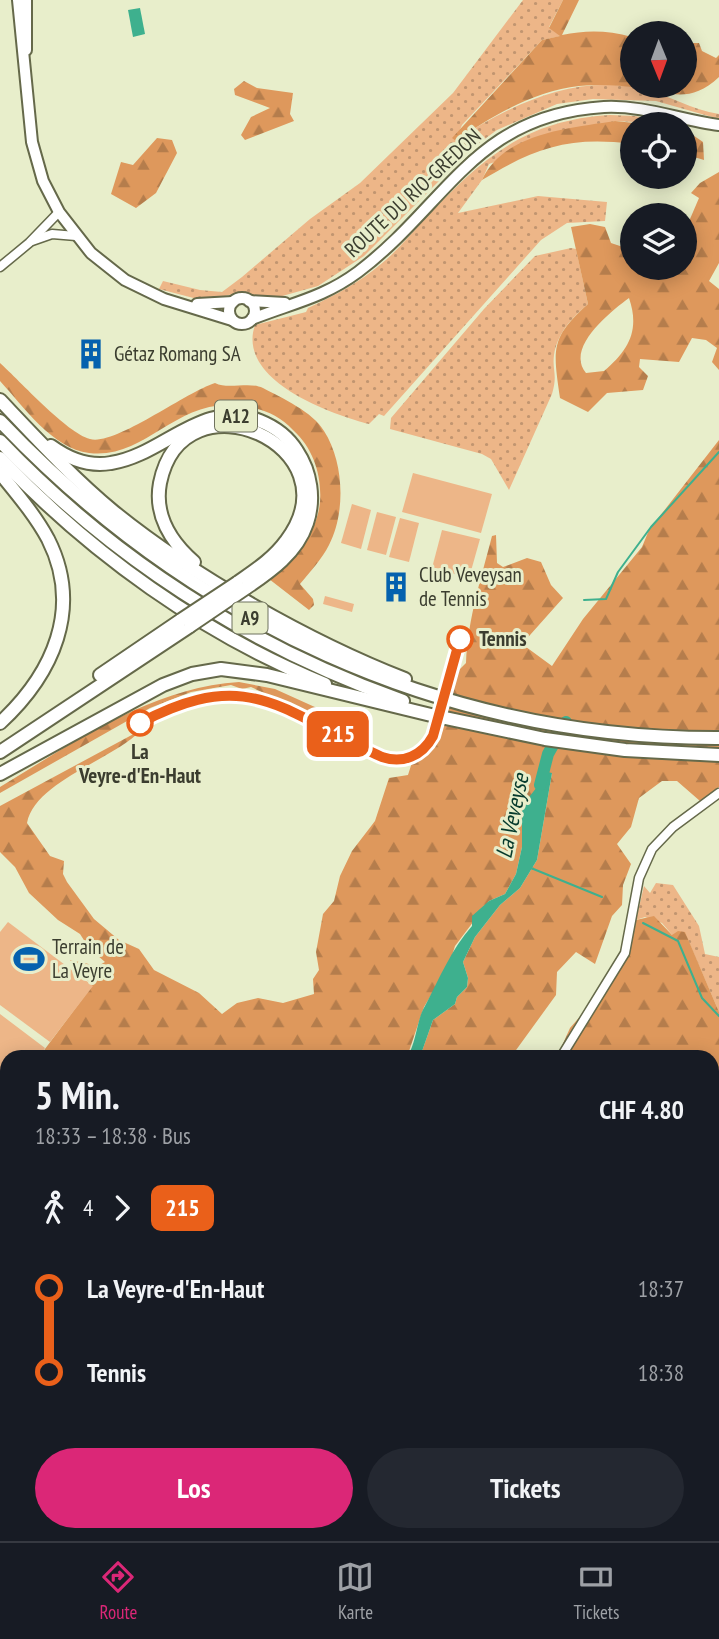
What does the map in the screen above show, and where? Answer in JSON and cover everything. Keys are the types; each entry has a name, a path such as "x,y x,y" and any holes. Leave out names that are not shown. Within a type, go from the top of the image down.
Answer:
{"highway":[{"path":"0,400 64,468 114,512 168,552 328,643 437,694"},
{"name":"A12","path":"0,752 288,554 302,536 310,514 311,493 307,471 296,449 276,429 248,417 212,417 129,458 97,464 64,455 20,422"},
{"name":"A9","path":"0,421 56,478 107,522 212,597 338,661 504,713 596,730 719,738"},
{"name":"A12","path":"216,581 182,551 169,534 160,510 159,487 167,464 186,441 207,429 234,425 258,430 280,446 296,470 302,497 297,522 288,540 241,585"},
{"name":"A9","path":"0,441 85,521 197,602 309,663 432,713 480,725 595,746 719,755"},
{"path":"0,458 46,504 99,549 196,617 315,680 432,713"},
{"path":"0,473 48,539 61,574 64,604 61,633 51,660 29,693 0,723"},
{"name":"A12","path":"0,744 185,623"},
{"path":"0,774 163,685 207,671 257,673 432,713"}],"main road":[{"path":"18,0 26,110 35,158 58,212 76,236 115,274 163,299 243,324 252,319 254,309 249,301 242,299 211,306 163,299"},
{"path":"24,59 26,0"},
{"name":"ROUTE DU RIO-GREDON","path":"252,319 312,300 343,282 388,246 465,165 509,133 556,115 592,108 630,107 653,112"},
{"name":"ROUTE DU RIO-GREDON","path":"697,121 719,125"},
{"name":"ROUTE DU RIO-GREDON","path":"697,126 719,134"},
{"name":"ROUTE DU RIO-GREDON","path":"249,301 268,304 286,302 343,282"},
{"path":"232,320 229,310 233,302"}],"street":[{"path":"0,267 29,243 58,212"},
{"path":"29,243 48,234 76,236"},
{"path":"565,1050 625,953 639,878 652,849 673,827 719,793"}],"shaded area":[{"path":"523,0 563,0 549,27 561,36 542,40 462,125 455,141 498,115 544,95 593,85 620,85 620,98 670,98 719,114 719,119 656,101 593,99 557,104 497,130 471,149 364,256 318,286 268,300 241,292 205,301 159,289 163,281 222,292 310,219 360,183 453,93"},
{"path":"140,8 145,34 133,37 128,10"},
{"path":"620,115 620,121 489,164 482,180 458,213 538,196 607,202 605,221 567,223 541,240 384,416 379,414 369,424 311,403 272,378 259,362 253,345 255,325 306,312 308,308 364,277 392,254 463,180 484,163 527,135 552,125 579,119"},
{"path":"576,249 588,304 571,321 559,339 554,355 555,382 552,394 509,490 491,459 482,454 390,429 391,418 484,309 535,256"},
{"path":"413,473 492,494 481,533 402,512"},
{"path":"352,504 371,510 361,549 341,543"},
{"path":"377,512 396,517 386,555 367,550"},
{"path":"400,518 419,523 409,562 389,557"},
{"path":"442,530 480,539 469,578 432,568"},
{"path":"325,596 354,604 352,612 323,604"},
{"path":"539,770 552,773 537,860 520,888 500,905 475,937 463,962 468,978 467,987 457,997 455,1004 433,1020 422,1050 410,1050 422,1012 452,954 472,926 472,916 489,901 505,894 516,874 522,847 522,806 537,787"},
{"path":"656,883 673,885 699,926 705,954 719,957 719,1012 685,933 673,936 662,923 645,917 636,920 644,886 650,893"},
{"name":"Terrain de La Veyre","path":"8,922 93,986 50,1042 0,1005 0,932"},
{"path":"0,1014 45,1048 44,1050 0,1050"}],"green space":[{"path":"563,0 579,0 562,35 580,32 620,34 620,86 586,85 546,93 514,106 456,141 452,138 542,40 560,36 549,28"},
{"path":"697,43 702,51 716,58 719,55 719,77 699,91"},
{"path":"244,81 257,88 293,93 290,114 294,121 245,140 241,135 251,117 270,108 235,95 234,89"},
{"path":"620,122 620,143 571,143 553,147 536,152 482,180 492,164 521,143 559,130"},
{"path":"157,138 172,140 177,153 156,193 136,208 111,194 121,162 133,165"},
{"path":"697,138 703,142 704,160 697,158"},
{"path":"719,172 719,263 709,281 719,289 719,370 712,362 717,348 706,340 692,338 679,362 640,359 639,367 648,376 643,390 607,393 588,412 560,398 556,367 557,345 567,326 588,304 571,227 590,224 605,227 611,243 620,246 620,280 697,280 699,198 691,193","holes":["629,298 633,320 630,339 620,355 604,371 586,373 581,363 581,353 592,331"]},
{"path":"0,363 57,417 80,435 90,439 116,435 215,383 226,386 257,386 305,412 319,424 331,443 340,487 338,518 329,545 300,584 313,599 314,605 309,610 269,579 287,563 309,535 320,502 318,472 311,454 300,437 282,420 256,408 219,405 180,418 128,447 110,453 89,453 63,444 29,414 0,381"},
{"path":"719,440 719,787 700,801 677,781 662,781 639,798 631,827 617,844 631,864 623,885 622,905 612,916 595,964 576,952 557,972 556,995 516,1050 422,1050 433,1020 455,1004 457,997 467,987 468,978 463,962 475,937 500,905 520,888 537,860 552,773 522,806 522,847 516,874 505,894 489,901 455,946 449,965 424,1007 409,1050 44,1050 92,986 70,960 98,966 105,962 89,948 80,934 58,920 29,893 15,867 0,852 0,806 141,730 129,741 45,795 33,808 27,823 50,856 64,861 63,874 67,882 94,919 119,940 139,949 154,970 199,993 222,1014 237,1003 258,998 283,1003 314,994 313,979 319,970 316,952 323,914 334,901 340,876 352,851 375,821 389,778 408,775 415,753 426,756 442,732 458,671 466,663 472,614 492,536 496,535 497,563 503,567 527,558 541,562 551,585 563,598 522,644 552,666 583,619 642,547 649,530"},
{"path":"239,682 275,689 317,708 320,713 312,715 251,687 242,689 231,685 191,692 150,708 0,793 0,787 56,752 144,706 206,686"},
{"path":"654,916 672,935 678,931 685,932 719,1012 719,1050 560,1050 570,1028 617,974 636,920"}],"waterway":[{"path":"584,600 606,599 618,572 651,527 719,452"},
{"name":"La Veveyse","path":"540,785 548,754 566,722"},
{"path":"531,868 602,897"},
{"path":"643,923 678,941 702,998 719,1016"}],"bus line":[{"name":"215","path":"140,723 164,710 194,699 215,695 242,695 286,707 382,757 398,760 408,758 424,749 433,736 460,639"}],"place":[{"name":"Gétaz Romang SA","path":"91,354"},
{"name":"Club Veveysan de Tennis","path":"396,587"},
{"name":"Tennis","path":"460,639"},
{"name":"La Veyre-d'En-Haut","path":"140,723"},
{"name":"Terrain de La Veyre","path":"29,959"}]}
